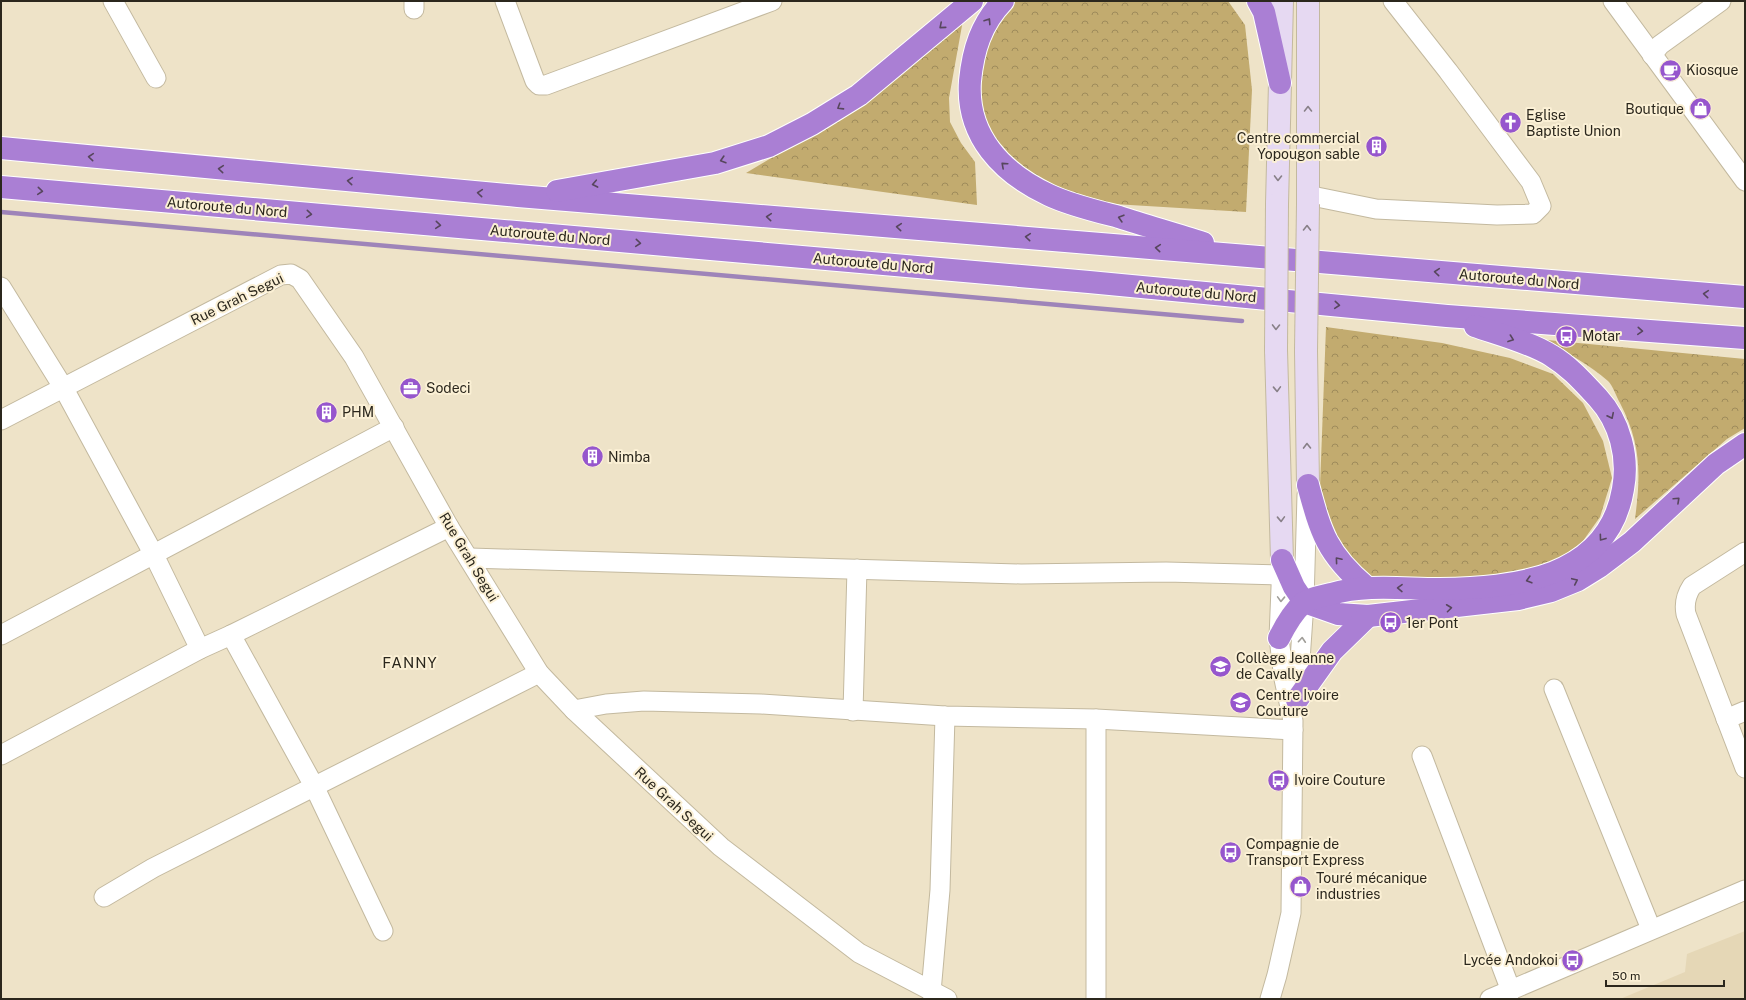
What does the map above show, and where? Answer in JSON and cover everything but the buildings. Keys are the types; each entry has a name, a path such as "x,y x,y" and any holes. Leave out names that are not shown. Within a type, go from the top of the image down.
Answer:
{"highway":[{"path":"518,196 574,189 716,163 770,146 812,124 859,94 972,1"},
{"path":"1003,1 986,22 977,41 972,61 970,90 973,120 984,143 1002,164 1021,179 1050,196 1238,254"},
{"path":"1258,1 1264,12 1280,83"},
{"name":"Autoroute du Nord","path":"1,148 518,196 1238,254 1745,297"},
{"name":"Autoroute du Nord","path":"1,187 1081,282 1448,316 1745,338"},
{"path":"1279,638 1286,623 1304,602 1342,591 1366,587 1440,589 1493,586 1524,582 1555,573 1578,561 1597,545 1611,527 1620,505 1624,480 1625,457 1618,432 1607,408 1575,372 1550,355 1448,316"},
{"path":"1282,568 1304,602 1338,614 1368,616 1518,599 1551,591 1578,580 1632,542 1716,464 1745,444"},
{"path":"1308,485 1319,528 1333,554 1350,574 1366,587"},
{"path":"1294,717 1332,651 1368,616"}],"main road":[{"path":"1282,1 1277,204 1276,350 1282,568"},
{"path":"1308,1 1306,351 1308,485"}],"street":[{"path":"113,1 156,78"},
{"path":"505,1 535,81 539,85 546,85 772,1"},
{"path":"1308,200 1376,209 1497,215 1533,214 1541,206 1531,182 1448,70 1393,1"},
{"path":"1613,1 1745,181"},
{"path":"1652,55 1660,45 1721,1"},
{"name":"Rue Grah Segui","path":"1,420 281,275 291,274 300,279 354,357 449,527 470,558 539,673 574,710 720,847 859,953 939,996"},
{"path":"1,286 63,387 154,555 200,649"},
{"path":"1,635 394,427"},
{"path":"1270,999 1279,968 1291,912 1294,717 1304,602 1308,485"},
{"path":"1,755 200,649 449,527"},
{"path":"1745,552 1692,586 1688,592 1684,606 1745,768"},
{"path":"470,558 1021,574 1166,572 1282,568 1279,638 1284,678 1294,717"},
{"path":"853,711 857,569"},
{"path":"231,635 314,786 383,932"},
{"path":"104,897 153,868 539,673"},
{"path":"1554,689 1651,929"},
{"path":"574,710 606,704 644,701 760,704 945,716 1096,719 1294,717"},
{"path":"1726,719 1745,711"},
{"path":"939,996 940,890 945,716"},
{"path":"1096,719 1096,999"},
{"path":"1422,756 1512,991"},
{"path":"1490,999 1512,991 1651,929 1745,890"}],"shaded area":[{"path":"1745,931 1745,999 1620,999 1685,972 1687,954"}],"green space":[{"path":"1014,1 1228,1 1245,25 1252,90 1246,212 1097,203 1051,188 1004,159 978,117 983,41 995,22"},
{"path":"963,20 949,98 950,122 961,143 975,162 977,205 746,173 826,125"},
{"path":"1326,327 1442,343 1510,358 1553,374 1583,403 1603,441 1612,478 1600,517 1578,548 1547,570 1509,580 1394,581 1365,576 1326,526 1320,487"},
{"path":"1547,340 1745,359 1745,428 1727,439 1635,519 1638,487 1638,459 1636,446 1627,418 1613,388 1608,381 1594,370"}],"waterway":[{"path":"1,212 1242,321"}],"place":[{"name":"Kiosque","path":"1671,70"},
{"name":"Boutique","path":"1700,109"},
{"name":"Eglise Baptiste Union","path":"1511,123"},
{"name":"Centre commercial Yopougon sable","path":"1376,146"},
{"name":"Motar","path":"1566,336"},
{"name":"Sodeci","path":"411,388"},
{"name":"PHM","path":"326,412"},
{"name":"Nimba","path":"593,457"},
{"name":"1er Pont","path":"1391,623"},
{"name":"Collège Jeanne de Cavally","path":"1221,666"},
{"name":"Centre Ivoire Couture","path":"1240,703"},
{"name":"Ivoire Couture","path":"1278,780"},
{"name":"Compagnie de Transport Express","path":"1231,852"},
{"name":"Touré mécanique industries","path":"1301,886"},
{"name":"Lycée Andokoi","path":"1573,960"}],"district":[{"name":"FANNY","path":"410,663"}]}
